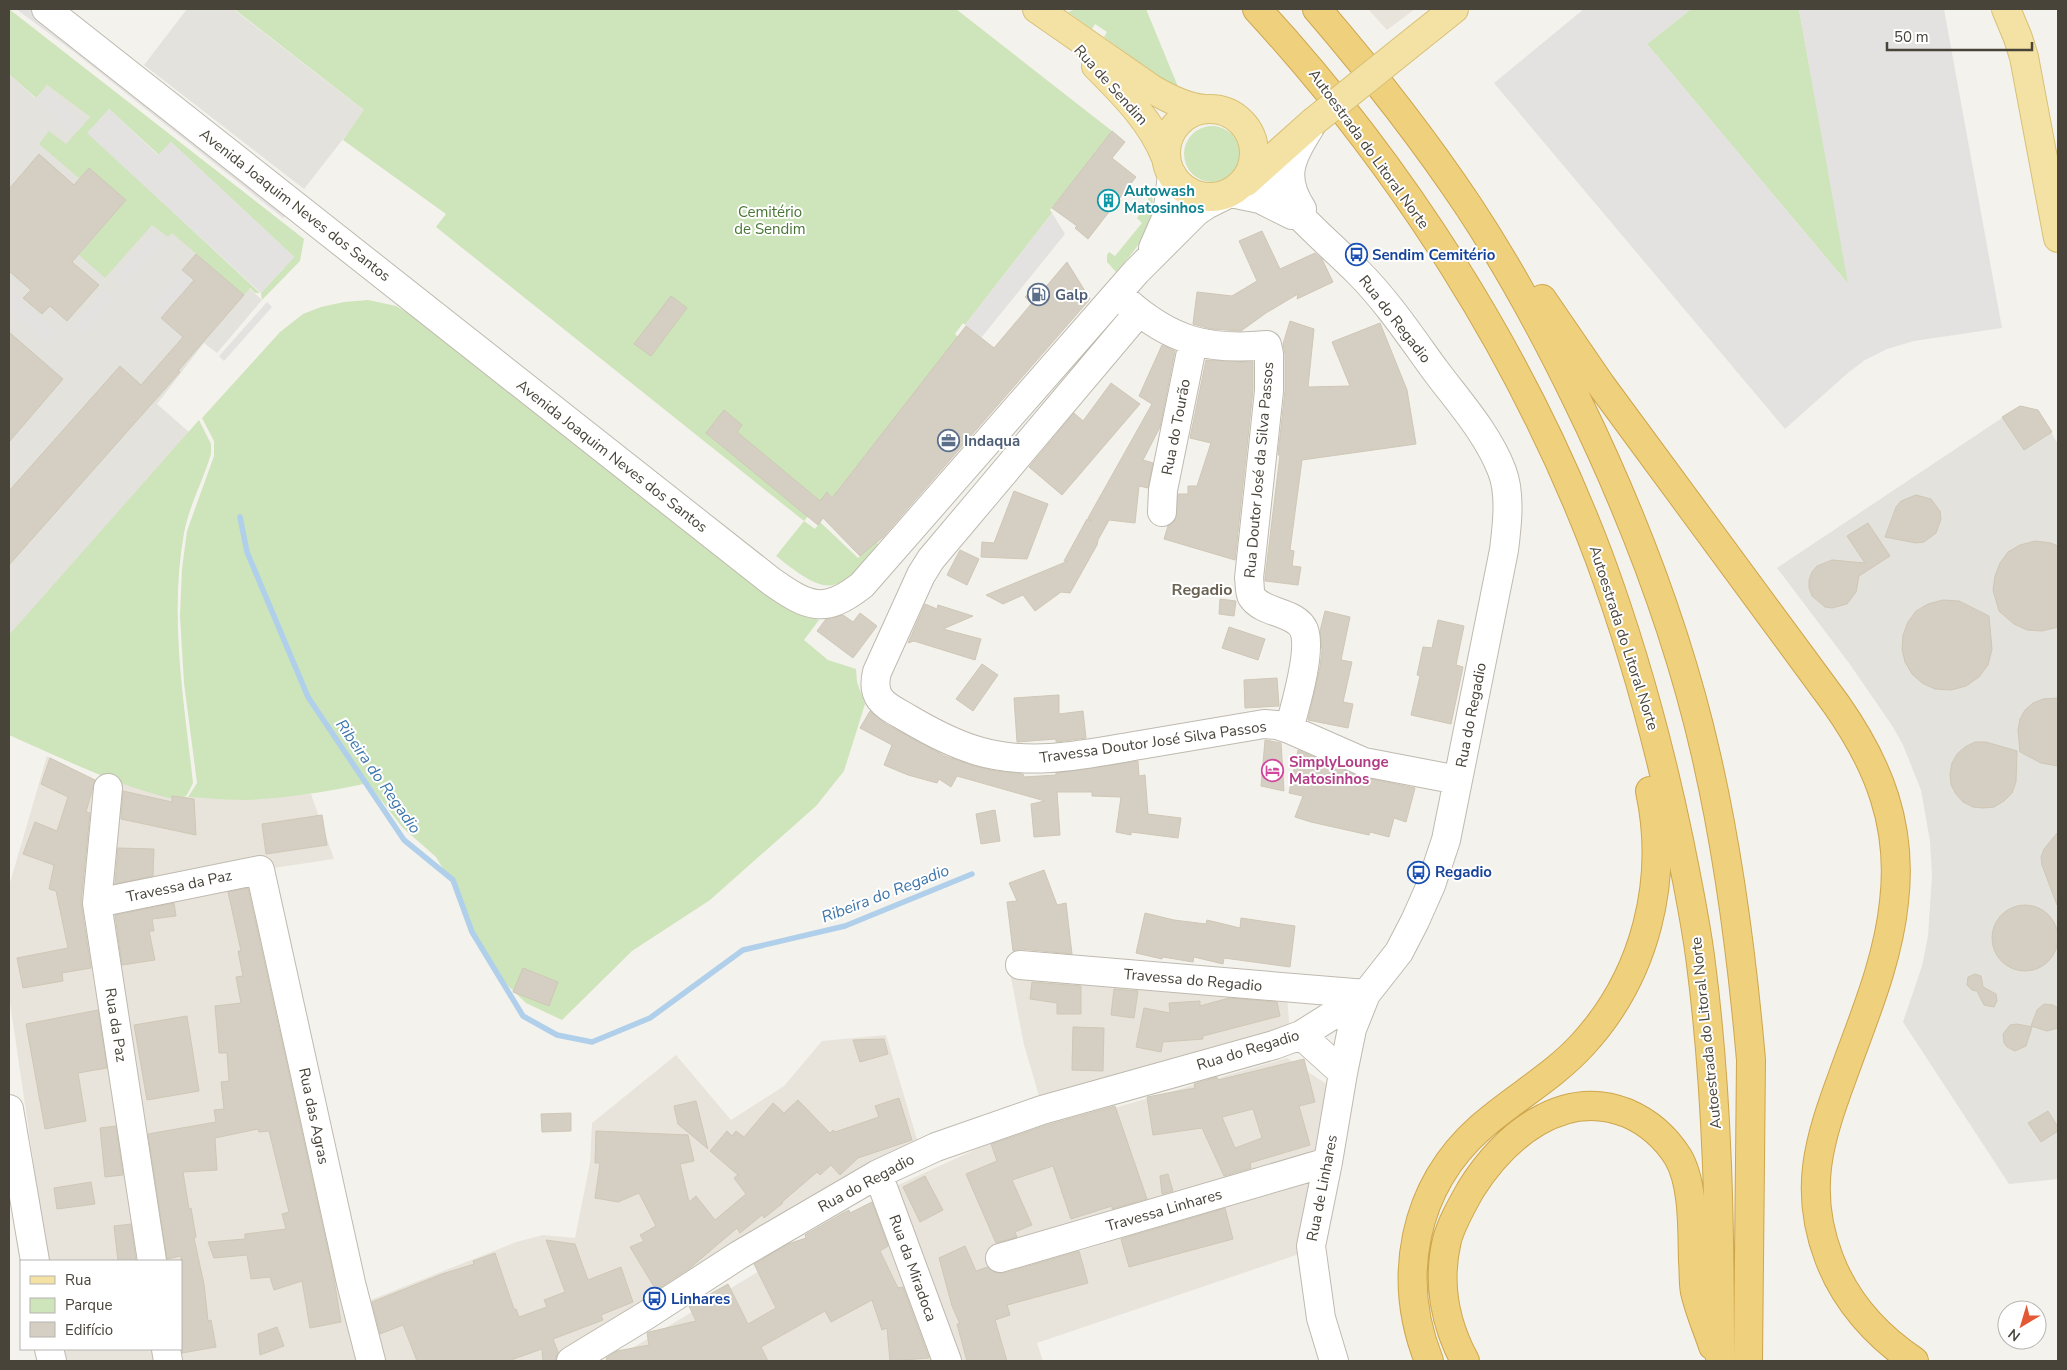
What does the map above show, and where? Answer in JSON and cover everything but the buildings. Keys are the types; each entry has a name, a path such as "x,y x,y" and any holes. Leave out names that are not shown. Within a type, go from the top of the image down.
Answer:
{"highway":[{"name":"Autoestrada do Litoral Norte","path":"1258,9 1329,91 1379,158 1453,266 1502,350 1548,438 1599,556 1641,683 1661,756 1687,881 1701,961 1712,1066 1720,1240 1719,1361"},
{"path":"1317,9 1399,109 1465,202 1506,267 1557,359 1609,467 1625,505 1661,603 1691,696 1706,754 1733,900 1751,1060 1748,1361"},
{"path":"1506,267 1540,296 1601,385 1836,704 1859,737 1880,783 1887,806 1895,858 1893,909 1882,960 1821,1137 1815,1192 1821,1233 1840,1284 1874,1329 1914,1361"},
{"path":"1429,1361 1423,1346 1414,1310 1412,1281 1413,1254 1427,1204 1442,1174 1469,1138 1494,1116 1556,1071 1570,1058 1600,1022 1623,986 1648,928 1652,908 1657,870 1658,838 1646,771 1661,756"},
{"path":"1465,1361 1454,1340 1442,1288 1442,1272 1447,1239 1460,1208 1488,1165 1520,1133 1552,1113 1577,1106 1590,1105 1614,1108 1641,1120 1663,1138 1679,1160 1688,1188 1694,1291 1719,1361"}],"main road":[{"path":"1314,122 1271,133 1261,132 1230,114 1204,109 1180,121 1171,132 1167,145 1169,167 1179,185 1188,192 1212,198 1242,180 1314,122 1419,36 1454,9"},
{"path":"2006,9 2024,57 2058,238"},
{"name":"Rua de Sendim","path":"1037,11 1152,90 1186,106 1204,109"},
{"name":"Rua de Sendim","path":"1037,11 1130,102 1159,141 1169,167"},
{"path":"1241,121 1249,132 1254,144 1242,180"}],"street":[{"name":"Avenida Joaquim Neves dos Santos","path":"46,9 740,557 796,599 809,603 822,604 838,601 862,585 1136,272 1196,212 1242,180"},
{"name":"Rua do Regadio","path":"1314,122 1291,161 1289,176 1293,192 1315,230"},
{"name":"Avenida Joaquim Neves dos Santos","path":"1136,272 1153,248 1162,230 1169,204 1169,167"},
{"name":"Rua do Regadio","path":"1242,180 1250,196 1271,203 1315,230"},
{"name":"Rua do Regadio","path":"572,1361 739,1255 878,1174 936,1147 1042,1110 1274,1045 1301,1035 1366,994 1398,952 1431,885 1446,840 1504,550 1508,513 1502,472 1480,431 1393,314 1360,274 1283,196 1242,180"},
{"name":"Rua Doutor José da Silva Passos","path":"1117,293 1139,312 1193,342 1236,347 1267,344 1269,354 1269,391 1249,578 1252,596 1260,604 1300,624 1304,632 1303,670 1289,730"},
{"name":"Travessa Doutor José Silva Passos","path":"1139,312 931,559 921,575 877,672 875,691 878,700 948,740 979,752 1005,756 1054,759 1264,724 1277,725 1364,762 1458,780"},
{"name":"Rua do Tourão","path":"1162,512 1164,490 1193,342"},
{"name":"Rua da Paz","path":"108,788 98,903 152,1260"},
{"name":"Travessa da Paz","path":"98,903 260,870"},
{"name":"Rua das Agras","path":"260,870 351,1283 371,1361"},
{"name":"Travessa do Regadio","path":"1020,965 1366,994"},
{"name":"Rua de Linhares","path":"1334,1361 1321,1318 1310,1246 1328,1162 1352,1029 1366,994"},
{"path":"1301,1035 1343,1073"},
{"path":"9,1109 35,1260"},
{"name":"Travessa Linhares","path":"1000,1258 1328,1162"},
{"name":"Rua da Miradoca","path":"878,1174 947,1361"}],"shaded area":[{"path":"16,9 29,9 288,213 283,218 74,52"},
{"path":"187,9 233,9 365,111 304,189 144,65"},
{"path":"1368,9 1415,9 1387,30"},
{"path":"1584,9 1691,9 1647,44 1848,284 1799,9 1944,9 2002,328 1914,341 1887,349 1865,360 1849,372 1785,429 1494,83"},
{"path":"9,74 35,98 47,85 90,117 77,132 262,300 217,353 204,343 157,404 189,432 9,636"},
{"path":"48,89 84,124 73,135 36,100"},
{"path":"109,109 158,155 171,142 294,257 261,293 87,133"},
{"path":"1052,213 1065,234 981,338 965,325"},
{"path":"153,233 164,242 125,286 114,277"},
{"path":"182,270 194,280 161,318 149,307"},
{"path":"9,289 58,333 48,344 9,309"},
{"path":"104,289 114,298 83,335 72,326"},
{"path":"267,302 272,307 224,361 219,356"},
{"path":"2020,406 2038,410 2058,444 2058,1179 2009,1184 1903,1022 1922,966 1928,936 1932,876 1930,841 1921,790 1903,745 1893,727 1849,663 1777,568"},
{"path":"47,756 101,783 140,1260 48,1260 9,996 9,886"},
{"path":"114,772 188,797 245,800 311,794 334,859 260,870 97,903"},
{"path":"251,884 363,1361 168,1361 166,1350 182,1350 182,1260 152,1260 99,915"},
{"path":"1011,978 1287,995 1290,1035 1042,1106 1024,1045"},
{"path":"886,1035 919,1146 620,1324 552,1361 379,1361 363,1303 516,1242 543,1235 575,1238 590,1163 592,1123 676,1055 731,1120 784,1086 822,1041"},
{"path":"1287,1058 1331,1087 1323,1159 993,1252 1002,1276 1318,1175 1305,1252 1037,1343 1043,1361 947,1361 885,1191 983,1146"},
{"path":"871,1203 936,1361 611,1361"},
{"path":"61,1350 154,1350 156,1361 63,1361"}],"green space":[{"path":"9,9 304,239 300,261 262,300 261,293 294,257 171,142 159,155 109,109 88,133 260,293 255,293 250,288 244,295 172,233 168,237 152,225 105,278 79,255 126,200 89,168 80,179 39,144 49,131 66,144 90,117 47,85 36,98 9,74"},
{"name":"Cemitério de Sendim","path":"234,9 956,9 1112,131 1050,210 1052,213 965,325 963,323 955,334 958,337 837,491 883,537 877,543 880,547 852,575 841,582 831,585 820,584 808,579 776,556 804,521 436,227 446,214 343,140 364,110","holes":["827,493 875,542 858,558 820,522 815,529 804,521"]},
{"path":"1076,9 1146,9 1181,94 1104,37 1107,32 1095,24 1092,29 1068,12"},
{"path":"1691,9 1799,9 1849,285 1647,44"},
{"path":"1212,126 1223,128 1232,134 1238,143 1240,154 1238,165 1232,174 1223,180 1212,182 1201,180 1192,174 1186,165 1184,154 1186,143 1192,134 1201,128"},
{"path":"1152,190 1153,203 1151,215 1144,235 1116,272 1107,262 1107,255 1109,252 1115,256 1142,223 1137,218 1148,203 1148,191"},
{"path":"368,300 396,306 419,320 780,602 806,617 819,620 804,640 828,660 856,669 857,682 865,704 844,771 816,806 710,900 632,951 562,1020 526,1003 498,976 480,945 458,894 436,857 402,827 368,783 307,794 261,799 239,800 188,797 197,783 184,683 180,616 182,569 187,531 214,456 214,441 202,418 280,332 303,314 321,307 344,302"},
{"path":"199,420 211,444 211,454 186,523 178,596 182,690 193,783 187,795 178,800 113,780 9,735 9,635"}],"waterway":[{"name":"Ribeira do Regadio","path":"240,517 247,552 308,697 404,840 453,880 472,932 523,1016 557,1035 592,1042 650,1018 743,950 845,926 972,874"}],"place":[{"name":"Autowash Matosinhos","path":"1108,200"},
{"name":"Sendim Cemitério","path":"1356,255"},
{"name":"Galp","path":"1039,295"},
{"name":"Indaqua","path":"948,441"},
{"name":"SimplyLounge Matosinhos","path":"1273,771"},
{"name":"Regadio","path":"1419,872"},
{"name":"Linhares","path":"655,1299"}],"district":[{"name":"Regadio","path":"1202,589"}]}
